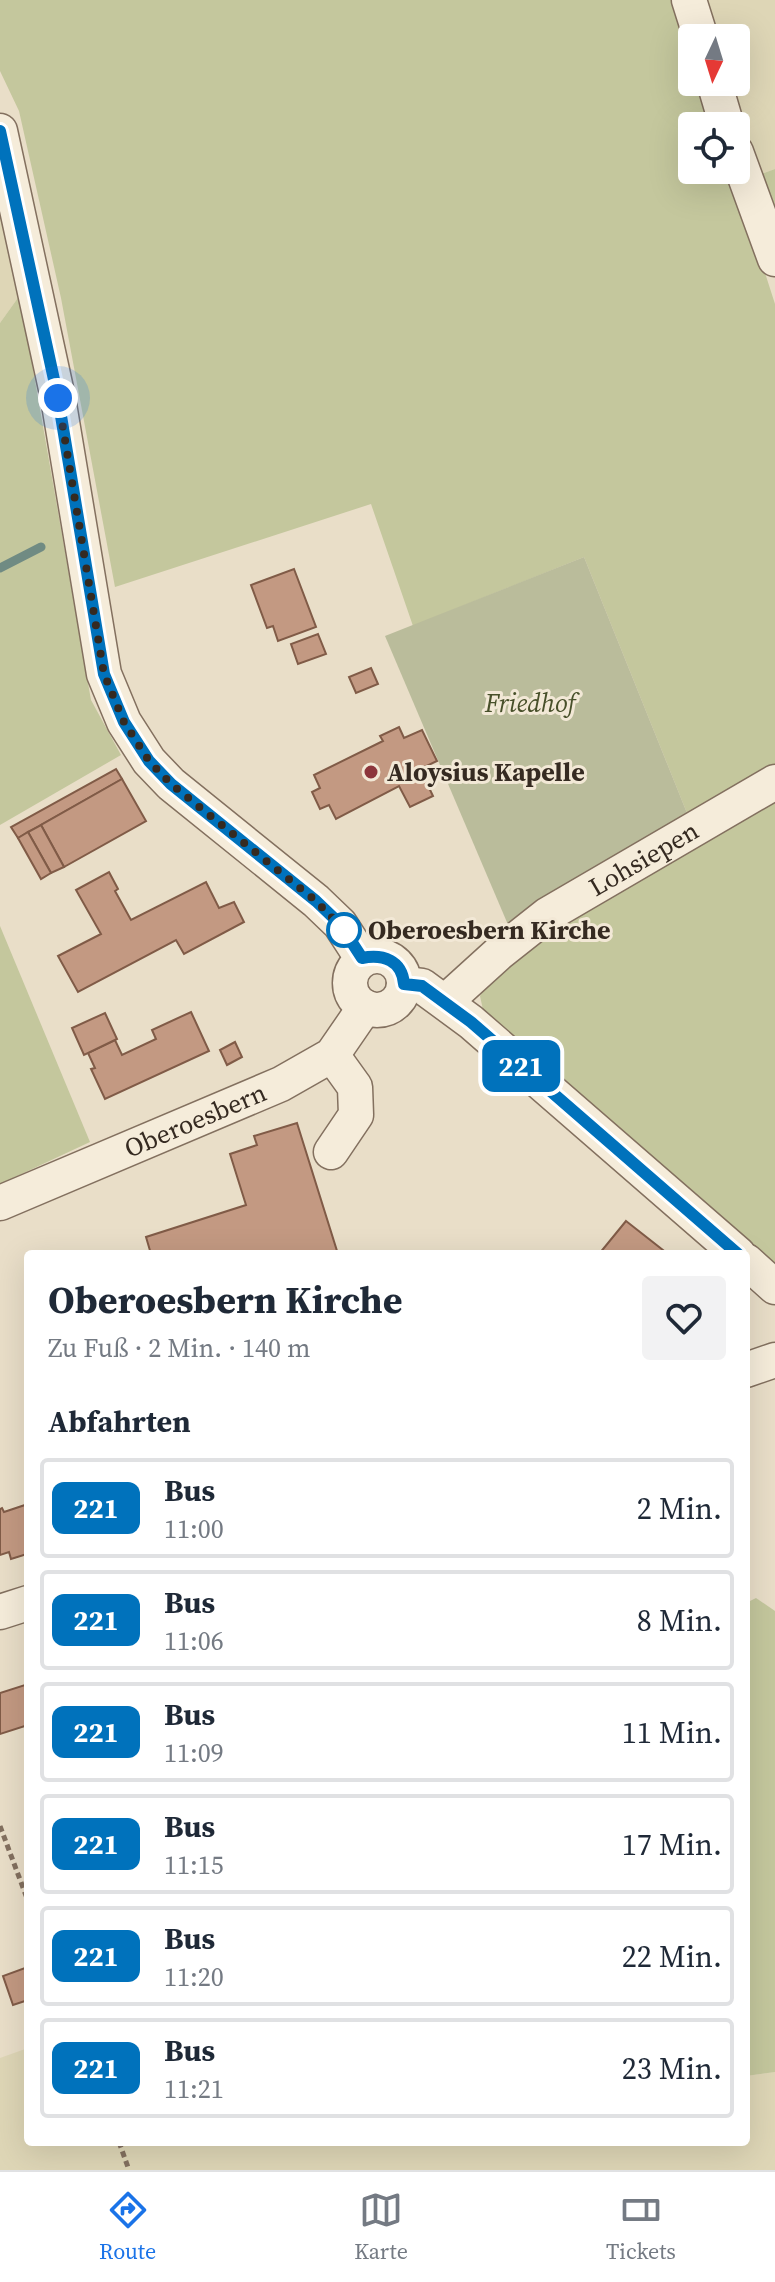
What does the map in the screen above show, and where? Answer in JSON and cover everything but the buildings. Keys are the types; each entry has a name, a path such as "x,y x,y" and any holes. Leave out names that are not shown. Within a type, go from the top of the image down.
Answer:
{"street":[{"path":"689,0 697,24"},
{"path":"0,131 58,398 104,674 124,722 149,761 171,784 316,901 340,924 362,958"},
{"path":"748,184 775,259"},
{"name":"Lohsiepen","path":"445,1002 547,915 775,782"},
{"path":"373,956 388,958 401,970 404,984 395,1003 386,1008 365,1007 357,1001 350,984 351,974 362,958 373,956"},
{"path":"404,984 422,986 471,1022 733,1250"},
{"name":"Oberoesbern","path":"0,1203 281,1084 332,1055 365,1007"},
{"path":"331,1152 356,1115 355,1087 332,1055"},
{"path":"750,1265 775,1287"},
{"path":"750,1369 775,1360"},
{"path":"0,1612 24,1604"}],"path":[{"path":"0,1826 24,1890"},
{"path":"120,2146 129,2170"}],"shaded area":[{"path":"706,0 775,0 775,169 761,174 750,139 750,112 741,112 736,96 750,96 750,24 714,24"},
{"path":"0,211 20,295 0,323"},
{"path":"24,2049 24,2146 750,2146 750,2075 775,2072 775,2170 0,2170 0,2058"}],"green space":[{"path":"0,0 678,0 686,24 678,24 678,96 708,96 714,112 678,112 678,184 736,184 775,304 775,774 689,818 584,557 413,626 371,504 115,587 61,298 19,111 0,71"},
{"path":"775,169 775,215 761,174"},
{"path":"20,295 91,700 121,755 0,825 0,323"},
{"name":"Friedhof","path":"584,557 689,818 509,927 385,636"},
{"path":"775,798 775,1266 485,1019 480,996 490,978 580,914"},
{"path":"0,926 90,1142 0,1184"},
{"path":"756,1598 775,1611 775,2072 750,2075 750,1601"}],"waterway":[{"path":"0,568 41,547"}],"bus line":[{"name":"221","path":"0,131 58,398 104,674 124,722 149,761 171,784 316,901 340,924 362,958 388,958 401,970 404,984 422,986 471,1022 733,1250"}],"place":[{"name":"Aloysius Kapelle","path":"371,772"},
{"name":"Oberoesbern Kirche","path":"344,930"}],"route":[{"path":"58,398 104,674 124,722 149,761 171,784 316,901 344,930"}]}
